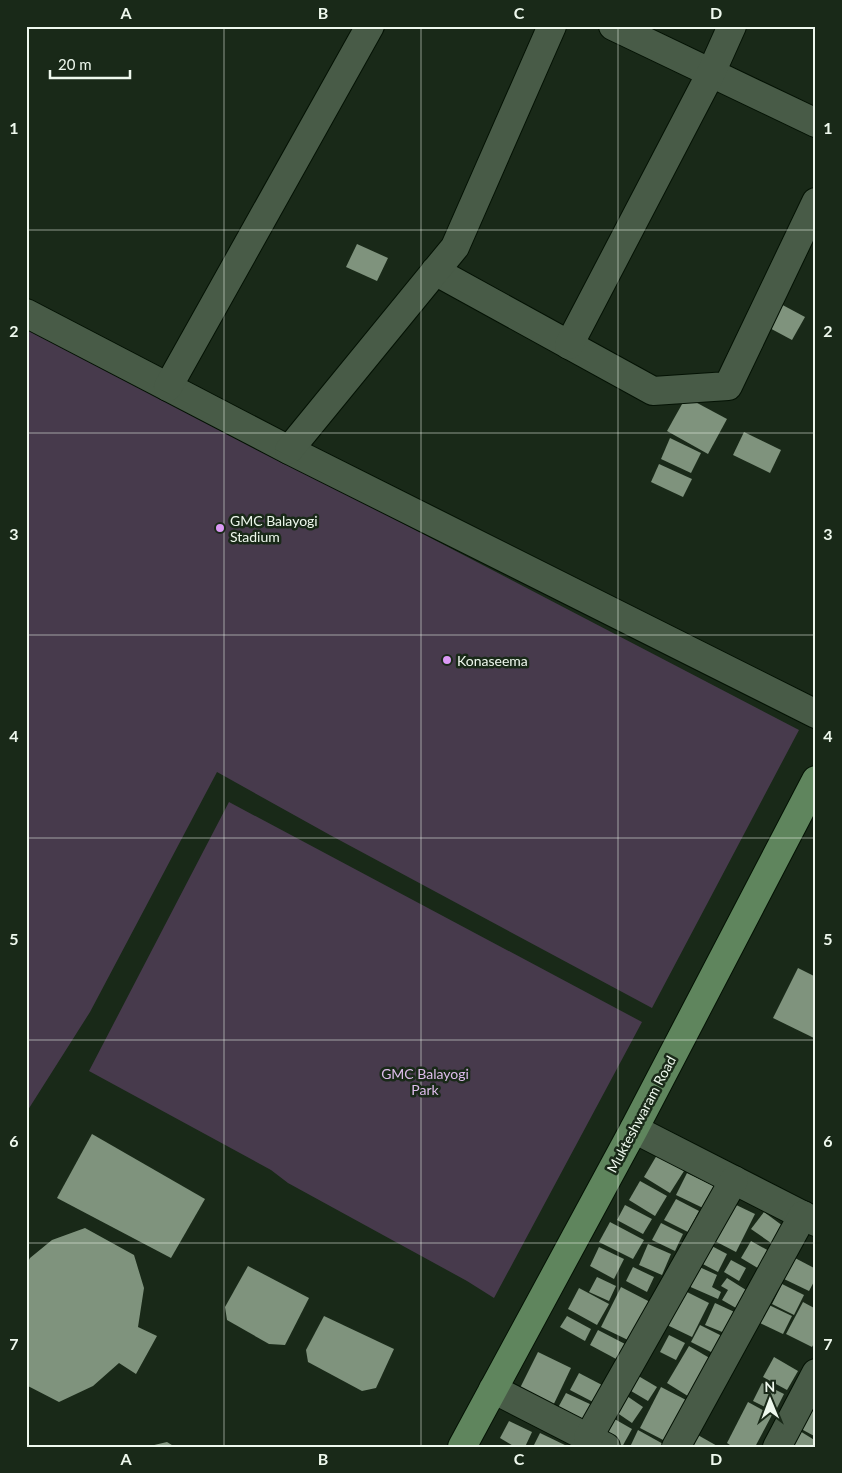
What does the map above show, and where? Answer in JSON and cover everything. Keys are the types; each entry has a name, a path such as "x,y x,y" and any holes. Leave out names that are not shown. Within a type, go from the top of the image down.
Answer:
{"main road":[{"name":"Mukteshwaram Road","path":"462,1447 634,1129 816,780"}],"street":[{"path":"168,387 370,26"},
{"path":"289,450 455,247 552,26"},
{"path":"613,26 816,123"},
{"path":"569,344 711,73 732,26"},
{"path":"436,271 652,391 728,386 816,202"},
{"path":"26,313 289,450 816,714"},
{"path":"634,1129 809,1218 676,1447"},
{"path":"493,1389 597,1442 734,1180"},
{"path":"777,1447 816,1374"}],"green space":[{"name":"GMC Balayogi Stadium","path":"26,327 799,730 652,1008 217,772 90,1012 26,1113"},
{"name":"GMC Balayogi Park","path":"229,802 642,1022 494,1298 467,1281 288,1183 271,1170 89,1071"}],"building":[{"path":"357,244 388,258 377,281 346,267"},
{"path":"777,302 805,317 792,340 764,325"},
{"path":"686,397 727,419 708,454 667,431"},
{"path":"744,432 781,450 770,473 733,455"},
{"path":"670,438 701,453 691,473 661,459"},
{"path":"659,464 692,479 683,497 651,482"},
{"path":"798,968 816,977 816,1039 773,1018"},
{"path":"92,1134 205,1199 171,1258 57,1198"},
{"path":"657,1155 684,1171 670,1193 644,1177"},
{"path":"687,1173 714,1186 703,1208 676,1195"},
{"path":"640,1181 667,1196 655,1216 629,1200"},
{"path":"676,1199 699,1211 688,1232 664,1220"},
{"path":"730,1202 755,1214 736,1252 711,1239"},
{"path":"625,1205 652,1219 643,1234 617,1220"},
{"path":"764,1212 783,1226 771,1243 751,1229"},
{"path":"610,1222 644,1240 633,1259 599,1242"},
{"path":"661,1223 683,1234 675,1251 652,1240"},
{"path":"85,1228 134,1255 144,1288 138,1327 157,1336 136,1374 119,1363 93,1386 59,1402 26,1385 26,1266 30,1258 52,1240"},
{"path":"751,1241 778,1256 768,1274 741,1258"},
{"path":"706,1243 727,1254 718,1272 697,1261"},
{"path":"648,1244 671,1254 662,1275 639,1265"},
{"path":"599,1247 624,1259 614,1279 590,1266"},
{"path":"795,1258 816,1269 816,1278 809,1291 784,1279"},
{"path":"731,1260 746,1268 739,1281 724,1272"},
{"path":"695,1265 717,1275 712,1287 721,1292 718,1299 686,1285"},
{"path":"248,1266 309,1298 285,1345 269,1344 227,1320 225,1307"},
{"path":"633,1267 654,1277 647,1292 626,1281"},
{"path":"597,1277 616,1286 609,1301 589,1292"},
{"path":"727,1278 754,1295 743,1312 722,1300 728,1290 721,1286"},
{"path":"782,1284 804,1295 794,1315 772,1304"},
{"path":"621,1287 652,1303 632,1342 601,1327"},
{"path":"579,1288 609,1304 597,1325 568,1309"},
{"path":"683,1290 709,1303 692,1337 665,1324"},
{"path":"803,1302 816,1309 816,1340 812,1347 786,1334"},
{"path":"715,1303 741,1315 732,1336 705,1325"},
{"path":"769,1305 792,1316 783,1334 760,1323"},
{"path":"324,1316 394,1349 376,1388 362,1391 308,1362 306,1350"},
{"path":"567,1316 591,1329 585,1341 560,1327"},
{"path":"700,1325 730,1340 721,1357 691,1342"},
{"path":"598,1330 627,1345 618,1360 590,1345"},
{"path":"669,1335 685,1343 676,1360 660,1352"},
{"path":"689,1346 713,1360 691,1398 667,1383"},
{"path":"538,1352 571,1368 551,1410 517,1394"},
{"path":"774,1357 798,1371 787,1390 763,1377"},
{"path":"579,1373 602,1385 593,1402 570,1390"},
{"path":"635,1374 657,1387 648,1401 626,1388"},
{"path":"762,1383 784,1394 775,1412 753,1401"},
{"path":"661,1387 688,1401 667,1442 640,1428"},
{"path":"566,1393 592,1405 581,1428 554,1415"},
{"path":"624,1394 643,1407 632,1423 613,1410"},
{"path":"816,1394 816,1437 792,1424"},
{"path":"748,1402 772,1415 755,1447 733,1447 727,1443"},
{"path":"611,1417 632,1429 622,1447 600,1435"},
{"path":"509,1421 532,1432 525,1447 515,1447 500,1438"},
{"path":"795,1428 816,1441 814,1447 793,1447"},
{"path":"638,1430 665,1445 664,1447 630,1447"},
{"path":"540,1433 569,1447 533,1447"},
{"path":"696,1434 719,1447 689,1447"},
{"path":"167,1442 175,1447 150,1447 150,1446"}],"place":[{"name":"GMC Balayogi Stadium","path":"220,528"},
{"name":"Konaseema","path":"447,660"}]}
